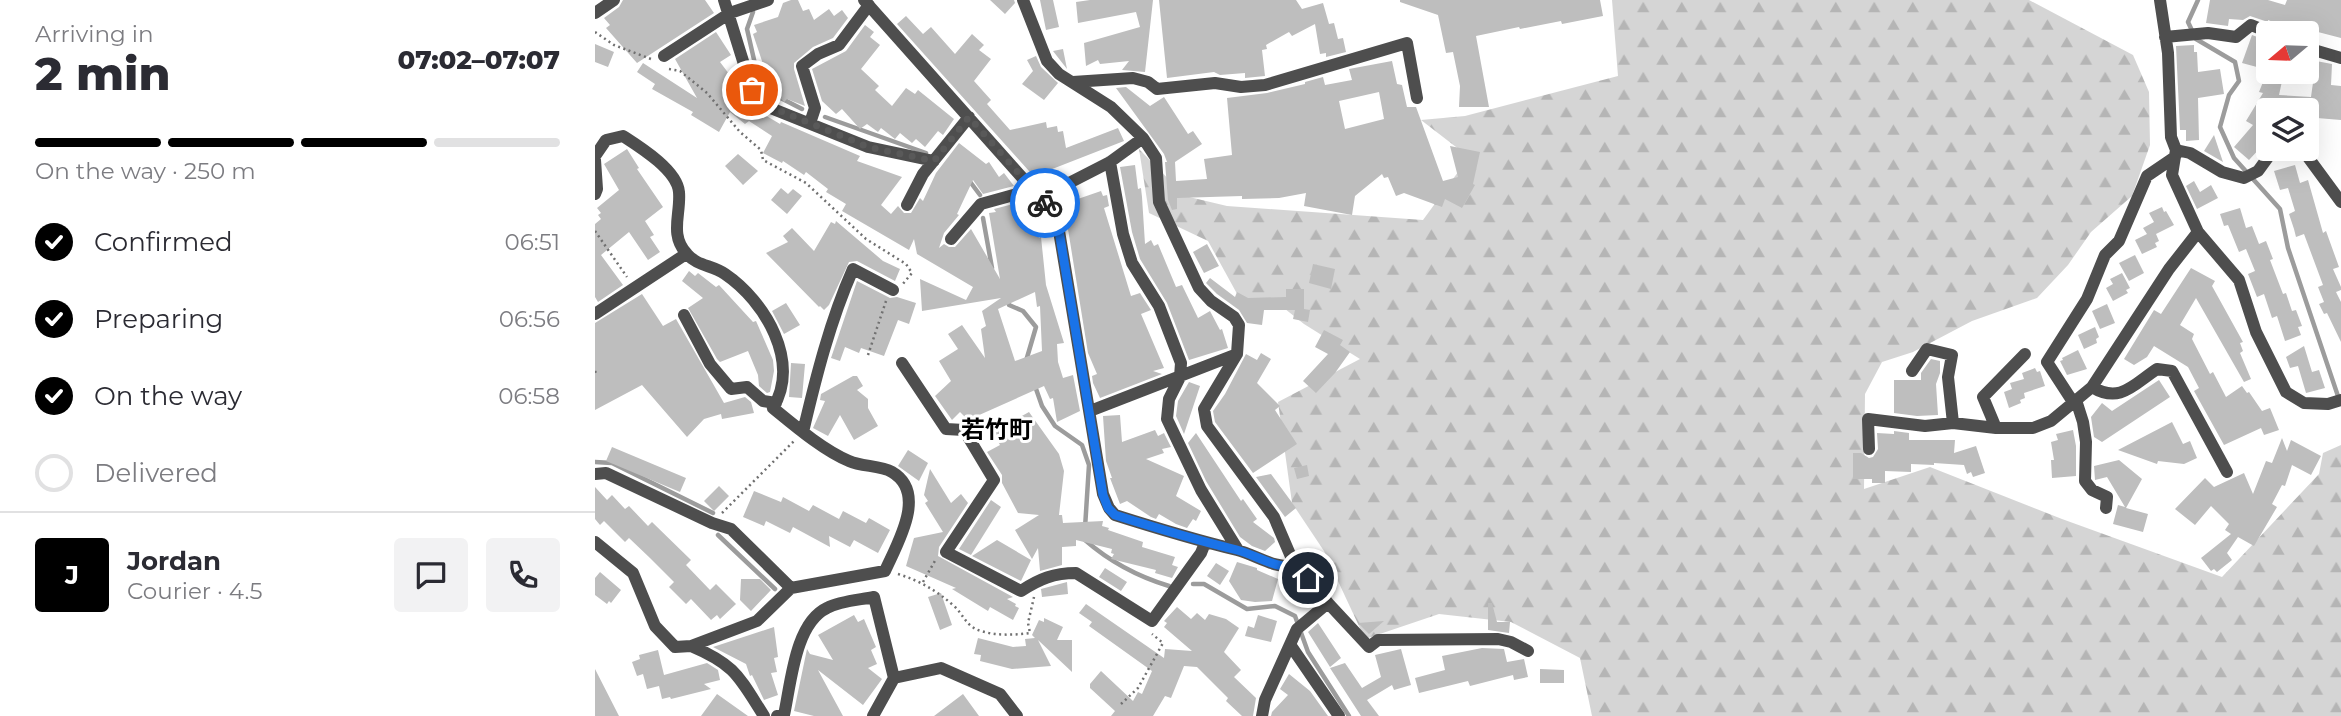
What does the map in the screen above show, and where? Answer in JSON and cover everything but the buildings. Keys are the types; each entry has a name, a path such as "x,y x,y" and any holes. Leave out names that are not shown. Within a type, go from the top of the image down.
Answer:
{"street":[{"path":"595,13 614,0"},
{"path":"724,0 752,90 763,104 868,147 934,161"},
{"path":"661,61 730,13 768,0"},
{"path":"1023,0 1047,61 1059,74 1111,107 1143,138 1156,158 1160,202 1199,288 1211,301 1234,317 1239,325 1237,354 1204,409 1207,426 1274,517 1295,566 1369,647 1378,640 1498,639 1528,651"},
{"path":"2160,0 2168,53 2171,137 2175,153 2172,175 2198,232 2239,280 2256,332 2285,392 2304,403 2328,404 2341,400"},
{"path":"810,123 815,108 802,66 818,54 839,45 867,3 1051,210 1058,225 1103,495 1108,508 1115,515 1205,543 1238,550 1286,567 1295,566"},
{"path":"2165,37 2208,33 2236,37 2251,25 2256,27"},
{"path":"1072,82 1133,78 1148,82 1157,89 1215,83 1241,87 1265,85 1407,43 1417,98"},
{"path":"2319,51 2341,58"},
{"path":"907,205 923,174 969,117"},
{"path":"595,194 595,158 606,140 623,136 653,156 668,172 679,190 676,221 678,239 687,254 702,266 726,274 769,321 780,345 783,370 781,395 773,408 803,432 849,461 892,472 908,489 910,505 904,529 885,570 791,588 757,621 691,646 675,647 655,626 632,573 595,542"},
{"path":"951,239 981,204 1069,183 1110,162 1143,138"},
{"path":"2106,508 2107,497 2092,490 2085,481 2086,442 2083,422 2074,401 2047,362 2087,299 2105,255 2119,241 2147,176 2175,153 2190,153 2222,172 2244,178 2258,171 2265,161"},
{"path":"2311,161 2341,202"},
{"path":"1110,162 1123,234 1132,263 1159,306 1181,363 1180,377 1169,399 1167,419 1201,490 1238,550"},
{"path":"1869,449 1868,419 1925,426 1953,423 1996,428 2033,428 2051,421 2092,387 2169,269 2198,232"},
{"path":"595,314 687,254"},
{"path":"803,432 816,376 853,269 893,290"},
{"path":"684,315 710,364 731,389 747,387 763,401 776,403"},
{"path":"1912,371 1927,349 1952,355 1948,377 1953,423"},
{"path":"1090,411 1237,354"},
{"path":"1996,428 1983,397 2025,354"},
{"path":"902,363 946,429 964,430 993,480 946,552 1021,591 1038,580 1064,573 1076,573 1152,621 1201,553 1205,543"},
{"path":"2092,387 2105,395 2120,394 2157,369 2172,371 2227,472"},
{"path":"595,474 606,473 712,523 731,529 791,588"},
{"path":"777,716 784,715 800,643 814,615 829,606 874,597 894,678 873,716"},
{"path":"1262,716 1265,700 1297,629 1328,603"},
{"path":"691,646 715,656 735,670 765,716"},
{"path":"1291,646 1339,716"},
{"path":"894,678 941,668 1000,694 1017,716"}],"path":[{"path":"595,32 614,45 661,61 680,71 707,93 740,132 761,150 764,160 806,183 866,239 906,264 912,273 907,282 888,296 867,355"},
{"path":"595,231 633,287"},
{"path":"712,523 803,432"},
{"path":"923,582 941,551 946,552"},
{"path":"885,570 923,582 956,607 964,622 979,631 1010,635 1030,633 1028,623 1038,580"},
{"path":"1121,704 1138,688 1163,643"}],"green space":[{"path":"1612,0 2029,0 2133,55 2149,92 2150,145 2132,196 2091,232 2068,265 2037,298 1972,321 1913,352 1882,362 1865,394 1864,489 1930,467 2062,519 2222,577 2319,474 2323,453 2341,445 2341,716 1592,716 1580,658 1511,622 1439,614 1365,639 1324,551 1292,503 1278,402 1360,359 1304,324 1275,301 1241,301 1208,241 1149,213 1139,149 1185,196 1227,206 1423,220 1469,157 1421,120 1465,116 1618,76"}],"waterway":[{"path":"2198,0 2188,22 2196,39 2235,62 2239,81 2229,95 2220,127 2234,158 2280,209 2288,248 2339,399"},
{"path":"753,12 747,29 755,64 769,92 802,109"},
{"path":"825,117 926,153"},
{"path":"968,179 980,195"},
{"path":"983,218 992,268"},
{"path":"1008,301 1009,305 1023,311 1036,327 1026,361"},
{"path":"1035,386 1042,406 1055,426 1082,445 1089,465 1085,528"},
{"path":"595,462 612,463 713,513"},
{"path":"718,535 775,589"},
{"path":"1085,540 1124,568 1169,586"},
{"path":"1193,584 1204,584 1247,609 1275,606 1295,616 1308,652 1349,716"}],"way so far":[{"path":"752,90 763,104 868,147 934,161 969,117 1045,203"}],"district":[{"name":"若竹町","path":"997,430"}],"route":[{"path":"1045,203 1058,225 1103,495 1108,508 1115,515 1221,548 1238,550 1286,567 1295,566 1308,578"}]}
